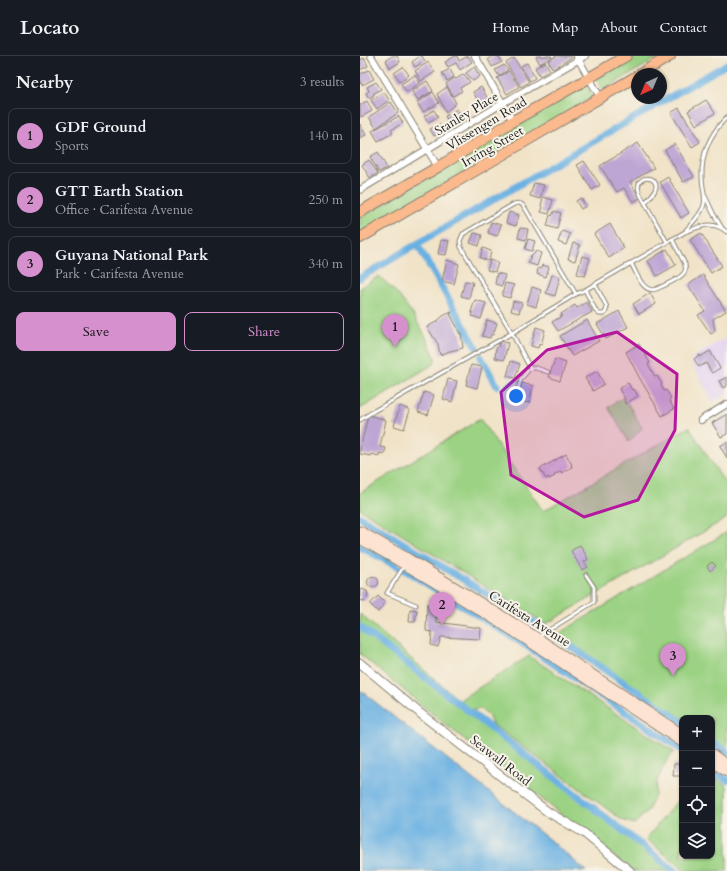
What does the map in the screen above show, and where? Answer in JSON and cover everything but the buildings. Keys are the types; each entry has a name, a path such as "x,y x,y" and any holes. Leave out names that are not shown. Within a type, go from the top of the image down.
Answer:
{"main road":[{"name":"Vlissengen Road","path":"360,212 626,56"},
{"path":"650,68 670,56"},
{"name":"Irving Street","path":"360,238 631,79"},
{"name":"Carifesta Avenue","path":"360,531 416,563 536,638 679,732"},
{"name":"Carifesta Avenue","path":"360,539 536,638 679,740"},
{"path":"715,756 727,764"},
{"path":"715,764 727,772"}],"street":[{"path":"372,56 438,166"},
{"path":"475,56 513,121"},
{"path":"580,57 589,78 600,97"},
{"name":"Stanley Place","path":"360,190 580,57"},
{"path":"701,420 727,404"},
{"name":"Seawall Road","path":"360,663 421,714 502,777 548,812 584,833 630,871"}],"lane":[{"path":"685,232 702,210 704,192 702,167 706,148 712,134 727,117"},
{"path":"645,202 656,188 654,181 649,178 645,178 641,181 638,191 667,242"},
{"path":"704,192 713,213 720,225 727,232"},
{"path":"530,368 512,333 461,247 460,241 464,232 514,204 521,203 576,294"},
{"path":"360,420 685,232 708,224 721,227 727,232"},
{"path":"631,263 644,286 650,290 656,289 679,278 684,274 686,268 672,239"},
{"path":"585,290 597,313 604,314 607,307 595,284"},
{"path":"530,368 536,368 548,372"},
{"path":"516,396 521,379 530,368"},
{"path":"405,564 387,593 416,605"},
{"path":"536,638 594,602 594,587 586,575"}],"highlighted area":[{"path":"617,332 677,374 675,430 638,500 584,517 511,475 501,392 547,350"}],"shaded area":[{"path":"727,337 727,394 713,402 690,359"}],"green space":[{"path":"636,56 661,56 641,68 631,68 631,74 603,90 596,79"},
{"path":"586,85 593,97 360,233 360,218"},
{"path":"379,276 396,292 412,313 426,337 435,357 435,363 360,409 360,288"},
{"path":"624,397 642,428 629,442 608,407"},
{"path":"480,419 543,511 689,427 727,486 727,518 546,624 360,509 360,493"},
{"path":"727,532 727,750 715,742 715,715 679,715 679,717 558,634"},
{"path":"360,614 463,703 461,699 529,656 674,752 667,760 657,780 655,795 648,811 634,824 622,820 492,724 488,715 481,709 472,710 678,871 633,871 446,725 360,654"},
{"path":"715,778 727,786 727,871 686,871 646,839 679,799 679,859 715,859"}],"water":[{"path":"360,690 551,841 586,871 360,871"}],"waterway":[{"path":"476,347 417,244 727,64"},
{"path":"360,278 417,244"},
{"path":"481,357 497,386"},
{"path":"360,517 545,629 679,720"},
{"path":"360,547 408,572 530,648 679,748"},
{"path":"360,627 675,871"},
{"path":"715,744 727,752"},
{"path":"715,772 727,780"}],"place":[{"name":"GDF Ground","path":"395,347"},
{"name":"GTT Earth Station","path":"442,625"},
{"name":"Guyana National Park","path":"673,676"}]}
